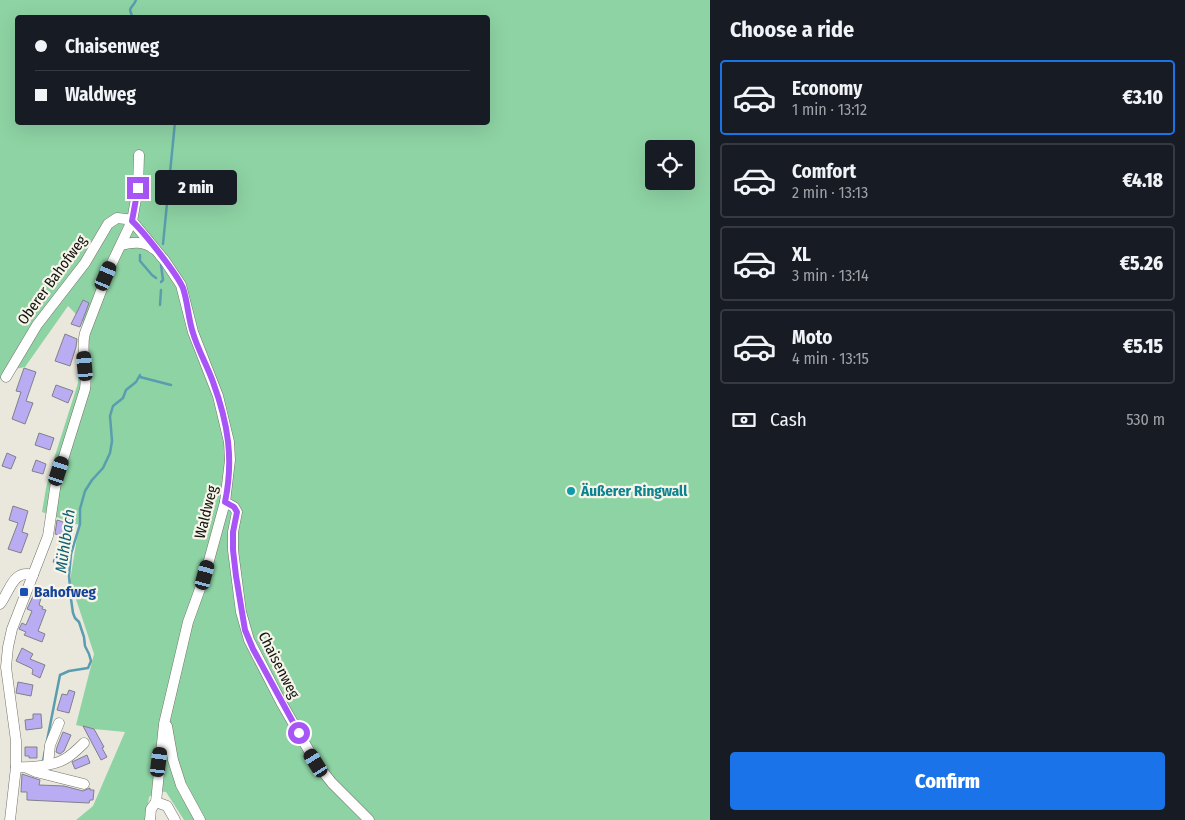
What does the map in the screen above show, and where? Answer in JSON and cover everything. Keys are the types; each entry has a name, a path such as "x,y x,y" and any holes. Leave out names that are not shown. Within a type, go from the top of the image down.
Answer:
{"street":[{"path":"10,820 16,767 15,726 6,667 12,629 48,536 56,482 85,389 84,336 109,270 132,222 138,188 139,155"},
{"name":"Oberer Bahofweg","path":"6,377 36,325 85,263 108,224 117,218 132,222"},
{"name":"Waldweg","path":"132,222 155,249 181,285 193,332 218,396 230,451 230,468 225,502 205,575 188,622 164,724 156,802 152,809 150,820"},
{"path":"121,245 139,243 146,244 155,249"},
{"name":"Chaisenweg","path":"225,502 234,507 237,512 233,532 233,550 241,612 249,640 281,702 316,763 332,783 370,820"},
{"path":"0,604 19,575 26,573 33,575"},
{"path":"48,764 50,745 59,723"},
{"path":"164,724 166,726 172,760 181,786 200,820"},
{"path":"16,767 27,768 64,760 84,743"},
{"path":"27,768 84,784"},
{"path":"156,802 167,806 175,820"}],"green space":[{"path":"0,0 710,0 710,820 184,820 166,792 158,791 149,797 146,820 76,820 93,806 125,732 76,725 94,654 70,581 79,525 42,512 53,462 78,383 80,336 83,321 68,306 25,367 4,371 0,380"}],"building":[{"path":"83,300 89,303 80,327 71,324"},
{"path":"65,334 77,339 70,366 55,361"},
{"path":"24,368 36,372 26,401 33,403 25,424 12,419 21,392 16,391"},
{"path":"56,385 73,391 68,403 52,396"},
{"path":"39,433 54,438 50,450 35,445"},
{"path":"7,453 16,457 11,469 2,466"},
{"path":"36,460 46,464 43,474 32,471"},
{"path":"13,506 28,511 22,532 28,534 21,553 8,549 18,523 9,520"},
{"path":"57,520 67,523 64,536 55,534"},
{"path":"56,554 67,558 62,570 55,567 57,563 53,562"},
{"path":"35,592 42,595 39,605 43,607 42,609 46,610 38,631 45,634 42,642 24,635 26,632 19,629 22,623 26,625 32,611 27,609"},
{"path":"22,648 33,654 30,659 45,665 40,678 32,674 33,670 31,668 16,661"},
{"path":"18,682 33,685 31,696 16,693"},
{"path":"69,690 75,692 69,713 57,710 62,694 67,695"},
{"path":"33,714 41,714 42,728 26,730 25,720 33,719"},
{"path":"83,726 94,729 107,757 101,760"},
{"path":"63,732 71,735 64,751 60,754 56,752"},
{"path":"25,747 37,747 37,758 25,756"},
{"path":"87,755 90,763 75,769 72,762"},
{"path":"22,774 40,780 39,785 64,786 83,791 90,788 90,790 94,790 93,800 90,800 89,803 27,800 27,792 21,792"}],"waterway":[{"name":"Mühlbach","path":"132,15 130,9 136,0"},
{"name":"Mühlbach","path":"163,244 175,125"},
{"path":"140,255 140,261 156,278"},
{"name":"Mühlbach","path":"161,265 163,280 161,282"},
{"name":"Mühlbach","path":"160,305 161,290"},
{"name":"Mühlbach","path":"43,761 60,675 69,671 88,668 91,661 79,622 73,613 69,576 71,554 80,524 80,509 85,491 103,468 110,453 112,441 110,416 113,406 123,398 126,390 136,382 140,375"},
{"path":"140,377 171,385"}],"place":[{"name":"Äußerer Ringwall","path":"571,491"},
{"name":"Bahofweg","path":"24,592"}],"route":[{"path":"138,188 132,221 179,280 186,300 191,326 213,381 221,408 229,442 230,460 225,502 236,508 237,512 233,532 233,550 245,630 253,649 299,733"}]}
